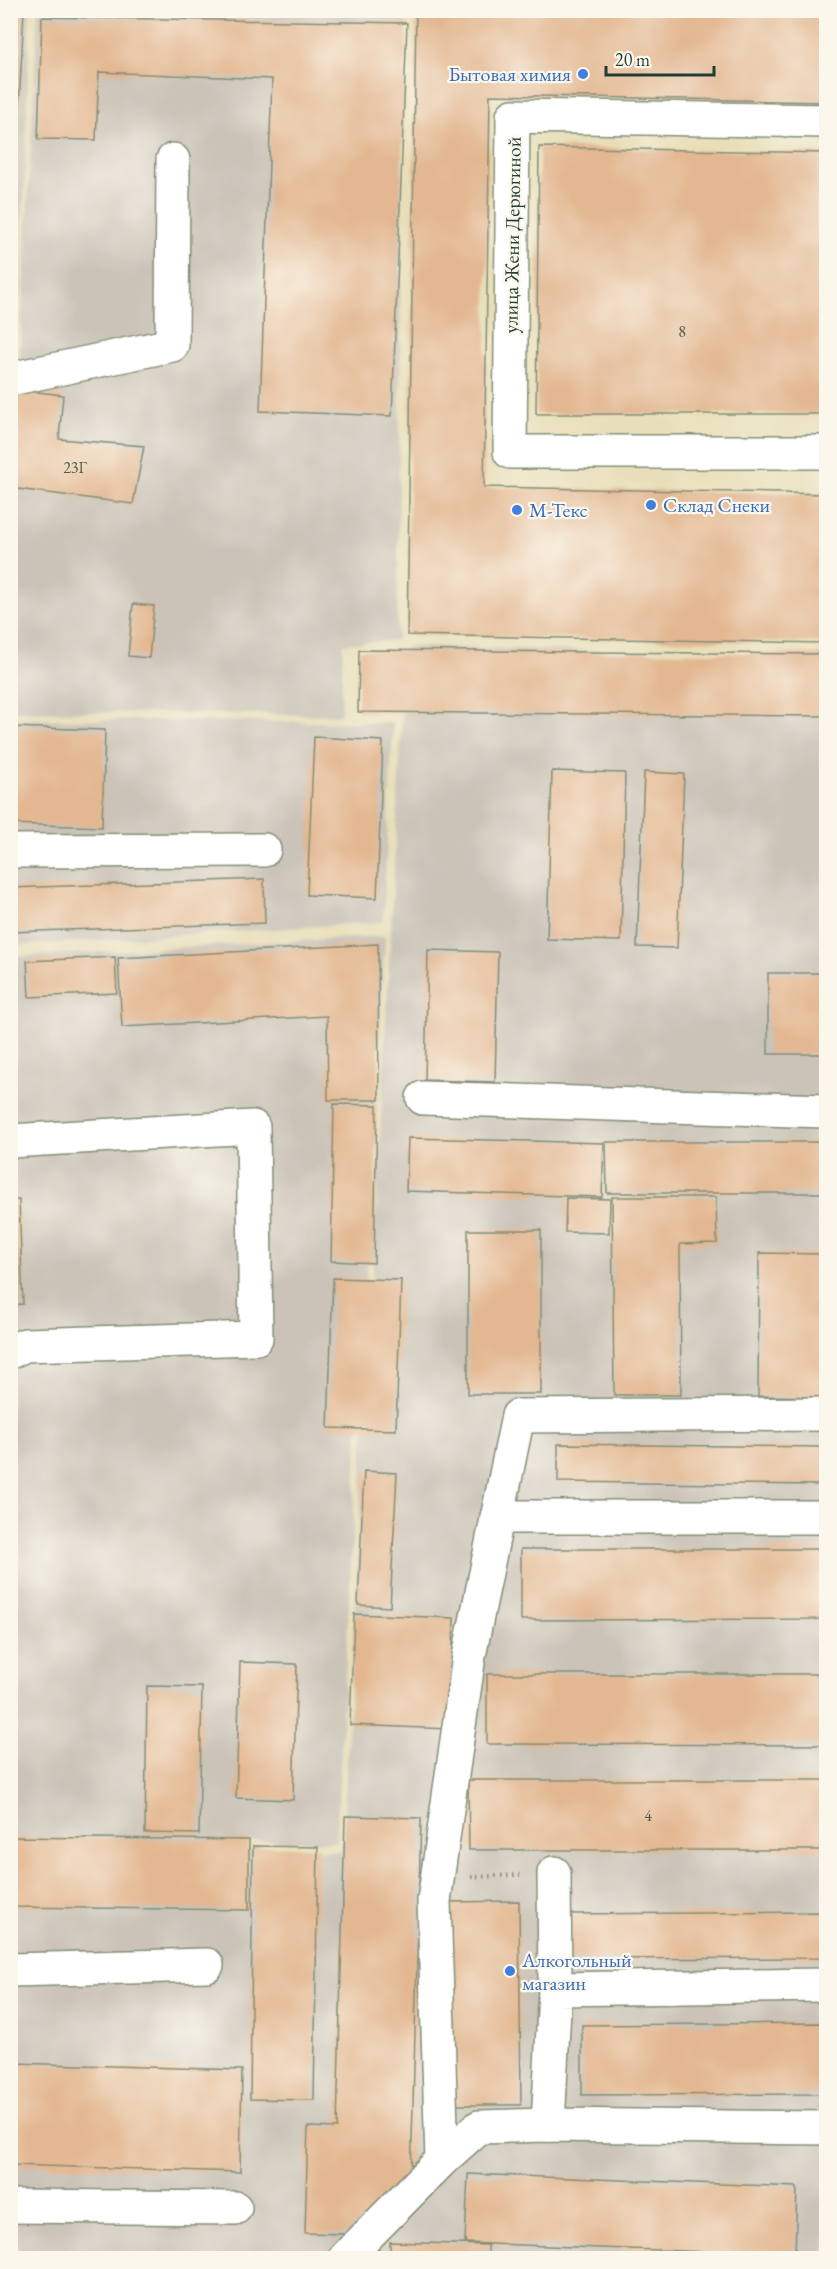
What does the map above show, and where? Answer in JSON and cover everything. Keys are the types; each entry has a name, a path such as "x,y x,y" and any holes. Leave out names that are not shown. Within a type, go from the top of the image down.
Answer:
{"street":[{"name":"улица Жени Дерюгиной","path":"826,121 513,116 510,452 826,452"},
{"path":"10,379 172,345 173,160"},
{"path":"10,851 264,850"},
{"path":"423,1098 826,1111"},
{"path":"10,1141 253,1126 256,1338 26,1345 10,1352"},
{"path":"442,2160 434,1901 470,1656 518,1416 826,1414"},
{"path":"497,1517 826,1517"},
{"path":"549,2125 555,1989 554,1873"},
{"path":"10,1970 207,1965"},
{"path":"555,1989 826,1985"},
{"path":"345,2259 442,2160 479,2127 549,2125 826,2128"},
{"path":"10,2206 235,2208"}],"path":[{"path":"437,1878 554,1873"}],"shaded area":[{"path":"10,11 30,11 25,178 14,361 10,361"},
{"path":"38,11 404,11 397,640 343,644 341,715 11,711 10,370 19,369"},
{"path":"406,646 826,657 826,2258 11,2258 11,1849 342,1851"},
{"path":"11,719 393,723 383,922 11,946"},
{"path":"385,936 336,1842 11,1838 11,957"}],"building":[{"path":"10,10 24,10 12,243 10,243"},
{"path":"416,10 826,10 826,102 490,95 484,487 826,494 826,643 407,635"},
{"path":"42,17 407,23 392,416 260,411 272,79 99,72 96,140 38,139"},
{"path":"539,147 826,153 826,414 536,414"},
{"path":"10,389 63,395 59,439 144,446 133,504 10,488"},
{"path":"133,604 154,606 149,658 128,656"},
{"path":"359,650 826,654 826,716 358,712"},
{"path":"10,727 105,730 102,827 10,824"},
{"path":"314,737 383,741 377,898 307,895"},
{"path":"552,771 625,773 621,941 547,939"},
{"path":"644,772 684,774 677,948 637,947"},
{"path":"264,879 265,923 10,932 10,888"},
{"path":"378,944 379,1100 328,1100 327,1016 122,1027 118,958"},
{"path":"428,950 498,952 495,1082 425,1080"},
{"path":"115,957 117,993 29,997 27,961"},
{"path":"768,973 826,973 826,1054 768,1054"},
{"path":"10,1006 15,1033 10,1033"},
{"path":"334,1104 377,1105 374,1263 331,1261"},
{"path":"408,1138 604,1143 602,1197 406,1191"},
{"path":"606,1142 826,1142 826,1193 607,1193"},
{"path":"612,1197 716,1197 717,1243 680,1244 681,1395 614,1395"},
{"path":"566,1198 610,1199 609,1233 565,1232"},
{"path":"10,1200 19,1200 23,1304 10,1305"},
{"path":"468,1230 541,1230 541,1394 468,1394"},
{"path":"759,1253 824,1254 823,1397 758,1396"},
{"path":"333,1278 401,1280 396,1430 328,1428"},
{"path":"558,1444 826,1447 826,1485 558,1482"},
{"path":"364,1471 397,1473 390,1607 358,1605"},
{"path":"521,1549 826,1549 826,1619 521,1620"},
{"path":"354,1614 454,1618 450,1729 350,1725"},
{"path":"240,1662 297,1664 293,1800 236,1798"},
{"path":"487,1674 826,1674 826,1745 487,1744"},
{"path":"147,1686 202,1687 199,1834 145,1833"},
{"path":"468,1780 826,1780 826,1850 469,1850"},
{"path":"345,1816 421,1818 411,2176 345,2234 305,2233 308,2127 337,2128"},
{"path":"10,1837 249,1840 249,1910 10,1907"},
{"path":"253,1846 318,1847 314,2100 250,2099"},
{"path":"519,1901 521,2105 453,2105 451,1902"},
{"path":"826,1912 826,1958 569,1959 569,1914"},
{"path":"826,2023 826,2094 582,2095 582,2025"},
{"path":"14,2063 242,2070 240,2172 11,2165"},
{"path":"468,2174 797,2187 795,2255 465,2243"},
{"path":"390,2242 488,2245 488,2258 390,2258"}],"place":[{"name":"Бытовая химия","path":"583,74"},
{"name":"Склад Снеки","path":"651,505"},
{"name":"М-Текс","path":"517,510"},
{"name":"Алкогольный магазин","path":"510,1971"}]}
